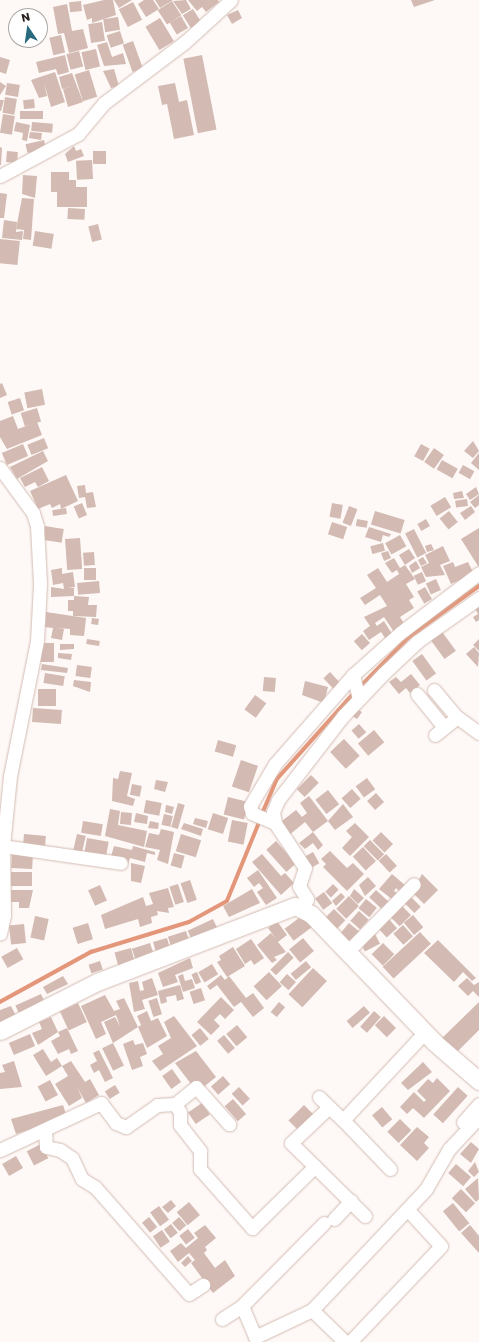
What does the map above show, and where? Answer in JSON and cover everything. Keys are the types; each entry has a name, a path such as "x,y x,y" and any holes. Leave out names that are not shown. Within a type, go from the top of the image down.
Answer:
{"street":[{"path":"0,176 78,134 104,103 185,42 231,0"},
{"path":"0,468 33,513 37,526 40,584 37,641 10,776 3,846 4,915 0,934"},
{"path":"263,819 273,812 287,785 358,697 420,629 479,573"},
{"path":"303,907 307,899 299,886 305,865 250,806 275,764 354,677 420,629 479,598"},
{"path":"354,677 358,697"},
{"path":"434,690 456,717 479,733"},
{"path":"417,694 439,731 456,717"},
{"path":"3,846 121,863"},
{"path":"347,952 414,884"},
{"path":"0,1031 97,982 286,908 303,907 425,1032 479,1081"},
{"path":"343,1120 425,1032"},
{"path":"0,1150 44,1132 101,1103 121,1127 157,1105 175,1104 196,1086 229,1124"},
{"path":"319,1097 390,1169"},
{"path":"175,1104 180,1112 180,1125 200,1151 200,1169 252,1228 315,1166"},
{"path":"449,1149 450,1136 479,1104"},
{"path":"329,1107 291,1143 365,1216"},
{"path":"242,1306 250,1339 312,1310 407,1209 436,1175 449,1149 479,1117"},
{"path":"44,1132 46,1147 60,1150 72,1158 82,1179 95,1187 189,1294 204,1285"},
{"path":"222,1319 242,1306 350,1201"},
{"path":"350,1342 441,1246 407,1209"},
{"path":"312,1310 345,1342"}],"building":[{"path":"104,0 113,0 116,15 92,23 92,18 87,20 83,5"},
{"path":"114,0 132,0 119,8"},
{"path":"144,0 153,0 159,9 146,17 138,4"},
{"path":"155,0 173,0 160,8"},
{"path":"186,0 191,9 182,14 173,1"},
{"path":"188,0 218,0 219,2 206,12 202,7 197,11"},
{"path":"411,0 435,0 414,7"},
{"path":"81,1 82,11 70,12 69,2"},
{"path":"172,1 181,15 167,25 158,10"},
{"path":"133,2 142,20 128,27 119,9"},
{"path":"67,4 72,31 83,29 88,48 69,53 64,33 58,34 53,7"},
{"path":"193,9 201,22 191,28 183,15"},
{"path":"238,10 242,18 232,24 227,15"},
{"path":"181,16 188,28 177,35 170,22"},
{"path":"118,17 120,30 105,32 103,19"},
{"path":"160,18 174,41 159,50 145,27"},
{"path":"102,22 105,41 91,43 88,24"},
{"path":"120,31 124,43 111,48 107,35"},
{"path":"61,35 65,53 53,55 49,38"},
{"path":"133,41 143,68 133,72 123,45"},
{"path":"107,42 112,57 123,53 126,64 104,66 97,45"},
{"path":"96,49 100,67 85,70 81,52"},
{"path":"79,51 83,66 71,70 66,54"},
{"path":"65,55 69,72 58,75 56,69 39,73 36,62"},
{"path":"202,55 217,130 198,133 183,59"},
{"path":"0,57 10,60 6,74 0,72"},
{"path":"114,69 119,86 111,88 103,71"},
{"path":"89,70 97,97 83,101 75,74"},
{"path":"55,72 65,102 51,107 44,83 47,96 39,98 31,80"},
{"path":"72,73 83,102 68,107 63,89 73,86 62,89 59,77"},
{"path":"0,82 6,86 0,95"},
{"path":"7,83 20,85 18,97 5,95"},
{"path":"175,83 179,102 187,100 194,135 174,139 167,104 162,105 158,86"},
{"path":"5,97 17,99 14,115 2,113"},
{"path":"34,99 35,108 24,109 23,100"},
{"path":"0,100 4,100 1,111 0,111"},
{"path":"20,111 43,111 43,119 20,119"},
{"path":"3,114 15,116 12,135 0,133"},
{"path":"16,122 30,125 27,141 22,140 23,133 14,131"},
{"path":"32,122 53,124 52,133 31,131"},
{"path":"30,132 42,133 41,140 29,138"},
{"path":"44,140 46,149 28,153 25,144"},
{"path":"74,146 76,151 81,149 84,156 68,162 65,154"},
{"path":"0,147 2,148 1,165 0,165"},
{"path":"7,151 18,152 17,163 6,162"},
{"path":"93,151 106,151 106,164 93,164"},
{"path":"92,160 93,179 77,180 76,161"},
{"path":"51,172 69,172 69,180 76,180 76,187 87,187 87,207 57,207 57,192 51,192"},
{"path":"23,175 37,176 35,198 22,194"},
{"path":"0,193 7,194 4,218 0,218"},
{"path":"22,198 34,199 31,240 23,239 24,230 16,229"},
{"path":"68,208 85,209 84,220 67,219"},
{"path":"4,220 17,222 16,232 23,231 22,240 2,238"},
{"path":"98,224 102,240 92,242 88,226"},
{"path":"35,231 54,234 51,249 33,246"},
{"path":"0,239 20,241 17,265 0,263"},
{"path":"2,383 7,395 0,398 0,384"},
{"path":"42,389 45,405 27,408 24,392"},
{"path":"20,398 24,410 12,414 8,402"},
{"path":"37,408 41,421 25,426 21,413"},
{"path":"13,416 18,429 37,422 42,435 7,449 0,437 0,421"},
{"path":"44,438 48,448 31,455 27,445"},
{"path":"473,441 479,451 473,458 464,451"},
{"path":"23,444 28,456 7,465 2,453"},
{"path":"421,444 430,449 423,461 414,456"},
{"path":"434,448 444,455 434,469 424,462"},
{"path":"43,451 48,461 17,479 10,467"},
{"path":"479,453 479,470 471,463"},
{"path":"442,460 458,469 452,478 437,470"},
{"path":"463,465 474,471 470,479 459,473"},
{"path":"42,467 49,481 38,487 35,482 25,487 20,478"},
{"path":"66,475 78,501 61,509 60,504 52,508 50,504 38,509 30,491"},
{"path":"85,485 86,493 93,492 96,507 87,508 85,497 79,498 77,486"},
{"path":"476,487 479,494 470,500 466,494"},
{"path":"462,491 464,498 454,499 453,493"},
{"path":"479,495 479,505 475,508 470,502"},
{"path":"445,497 451,507 437,516 430,506"},
{"path":"467,499 468,506 456,508 455,501"},
{"path":"82,503 87,515 79,518 74,507"},
{"path":"332,503 343,505 340,519 330,517"},
{"path":"349,506 357,509 351,526 343,523"},
{"path":"471,506 475,512 465,520 460,513"},
{"path":"66,508 67,514 53,516 52,510"},
{"path":"375,511 405,520 401,533 371,524"},
{"path":"449,511 458,522 448,529 440,519"},
{"path":"357,519 368,521 367,528 356,526"},
{"path":"426,519 430,526 421,531 417,524"},
{"path":"332,522 347,527 343,539 328,534"},
{"path":"45,526 64,529 62,543 43,540"},
{"path":"369,527 391,534 389,537 383,535 381,542 365,537"},
{"path":"479,528 479,566 478,566 461,539"},
{"path":"414,529 426,553 417,558 405,534"},
{"path":"400,535 406,546 391,555 385,543"},
{"path":"80,538 82,569 67,570 65,539"},
{"path":"383,543 385,551 372,554 370,546"},
{"path":"431,544 434,550 427,552 425,546"},
{"path":"443,546 450,561 440,565 445,575 426,577 421,567 429,563 425,555"},
{"path":"409,549 415,558 405,565 399,555"},
{"path":"388,551 391,558 384,561 381,553"},
{"path":"94,552 95,565 84,566 83,553"},
{"path":"423,557 427,563 421,566 418,560"},
{"path":"394,558 400,568 405,565 415,579 406,584 414,597 409,600 414,608 400,617 405,625 394,632 384,617 375,623 377,626 384,621 392,634 385,638 381,632 369,640 363,631 370,626 364,617 387,606 380,595 365,605 360,598 376,588 367,575 378,568 387,582 399,574 397,570 392,573 385,563"},
{"path":"416,561 420,568 412,573 409,566"},
{"path":"453,562 455,567 468,562 474,574 451,584 443,566"},
{"path":"62,568 62,574 73,572 75,587 68,588 74,588 74,596 51,597 51,587 64,589 63,583 53,585 51,570"},
{"path":"84,568 96,568 96,580 84,580"},
{"path":"422,572 426,581 418,585 414,576"},
{"path":"436,579 441,590 431,594 426,583"},
{"path":"99,581 100,593 78,595 77,583"},
{"path":"425,587 432,599 424,604 417,592"},
{"path":"74,596 89,597 88,605 97,605 96,617 73,616 73,611 68,611 68,600 74,600"},
{"path":"479,602 479,620 476,622 473,617 478,614 473,605"},
{"path":"46,612 86,618 84,636 70,635 70,629 56,628 64,629 62,640 51,638 53,628 45,627"},
{"path":"92,618 99,619 98,625 91,624"},
{"path":"440,629 456,651 445,659 429,637"},
{"path":"362,634 370,643 362,650 354,641"},
{"path":"87,639 100,641 99,646 86,644"},
{"path":"479,639 479,651 473,645"},
{"path":"41,643 54,643 54,662 41,662"},
{"path":"60,644 74,644 74,649 60,650"},
{"path":"474,647 479,653 478,667 466,654"},
{"path":"58,653 72,654 71,660 58,658"},
{"path":"422,654 436,673 426,680 412,661"},
{"path":"42,664 68,668 67,673 41,670"},
{"path":"77,665 92,667 90,678 75,676"},
{"path":"330,672 341,684 334,690 323,678"},
{"path":"45,673 65,676 63,686 43,683"},
{"path":"411,674 420,685 410,693 406,688 399,694 389,682 396,677 401,682"},
{"path":"264,677 276,678 275,692 263,691"},
{"path":"74,680 91,682 90,692 73,686"},
{"path":"305,681 328,687 324,703 302,695"},
{"path":"38,689 56,689 56,706 38,706"},
{"path":"255,695 266,703 256,718 244,710"},
{"path":"33,708 62,710 61,724 32,722"},
{"path":"355,708 362,712 357,719 351,715"},
{"path":"359,724 366,732 359,739 351,731"},
{"path":"374,730 384,742 368,756 358,743"},
{"path":"344,739 360,756 346,769 330,752"},
{"path":"218,740 236,745 233,757 215,752"},
{"path":"241,760 258,766 249,792 232,786"},
{"path":"120,771 132,773 127,796 135,799 133,806 112,801 113,778 118,779"},
{"path":"311,775 319,783 305,797 297,789"},
{"path":"367,778 375,789 364,798 356,786"},
{"path":"156,780 168,782 165,792 154,789"},
{"path":"132,784 142,786 140,797 130,795"},
{"path":"352,789 361,799 350,808 342,798"},
{"path":"328,790 339,804 326,814 315,800"},
{"path":"376,793 384,802 375,810 367,801"},
{"path":"309,796 328,821 313,832 305,822 288,836 278,824 296,810 302,817 307,813 300,803"},
{"path":"228,797 248,802 244,820 224,814"},
{"path":"146,800 162,803 159,816 144,813"},
{"path":"178,803 185,805 178,829 171,827"},
{"path":"343,804 353,817 335,830 328,821"},
{"path":"166,805 174,807 172,814 165,812"},
{"path":"110,809 120,811 118,825 147,831 144,847 105,836"},
{"path":"121,812 132,813 131,825 120,824"},
{"path":"136,813 148,816 147,824 134,822"},
{"path":"213,813 228,818 223,834 208,829"},
{"path":"164,814 173,816 170,827 162,825"},
{"path":"195,818 208,821 206,828 193,824"},
{"path":"232,820 248,823 244,845 228,842"},
{"path":"83,821 103,824 101,836 81,833"},
{"path":"150,821 159,823 158,829 148,828"},
{"path":"184,823 203,829 201,836 181,829"},
{"path":"355,823 369,837 350,856 342,848 352,837 346,831"},
{"path":"161,829 174,832 168,864 157,860 160,850 145,847 149,833 159,835"},
{"path":"313,832 323,845 318,850 313,843 305,849 299,843"},
{"path":"381,832 393,844 385,853 373,840"},
{"path":"24,834 46,836 45,848 23,846"},
{"path":"77,834 86,836 82,853 73,851"},
{"path":"181,834 201,840 196,857 176,851"},
{"path":"87,838 109,842 106,856 85,852"},
{"path":"370,840 384,854 378,861 364,846"},
{"path":"276,841 296,863 286,872 266,850"},
{"path":"114,846 132,850 133,846 155,852 155,855 147,853 145,862 130,858 128,864 110,860"},
{"path":"363,847 376,861 366,870 353,857"},
{"path":"330,851 347,868 353,863 364,874 347,891 323,867 326,864 321,859"},
{"path":"12,852 33,853 32,869 11,868"},
{"path":"313,852 319,863 309,869 303,858"},
{"path":"174,853 185,856 181,868 171,866"},
{"path":"262,854 281,876 285,873 294,883 281,895 252,862"},
{"path":"386,854 397,866 390,873 379,861"},
{"path":"131,863 145,866 141,883 131,881"},
{"path":"258,870 277,898 266,905 257,892 263,888 259,883 254,887 247,878"},
{"path":"11,872 32,872 32,886 11,886"},
{"path":"392,874 406,886 400,892 396,888 394,891 398,894 393,900 379,889"},
{"path":"422,874 438,890 424,904 412,892"},
{"path":"368,877 376,886 365,896 359,885"},
{"path":"190,880 197,900 187,903 181,883"},
{"path":"178,884 184,902 175,905 169,887"},
{"path":"333,884 339,890 331,897 325,892"},
{"path":"100,885 107,901 95,906 88,890"},
{"path":"168,888 174,907 168,908 169,913 157,911 158,915 151,917 152,923 140,927 138,919 105,929 101,915 143,897 146,906 153,904 149,893"},
{"path":"252,889 260,903 229,917 223,906"},
{"path":"354,889 364,898 358,904 350,896"},
{"path":"11,890 33,890 29,908 19,908 19,902 11,902"},
{"path":"376,890 391,904 385,912 369,897"},
{"path":"324,892 332,903 323,910 315,898"},
{"path":"341,893 345,897 336,906 332,901"},
{"path":"408,894 421,907 414,913 402,900"},
{"path":"349,896 359,906 346,919 336,909"},
{"path":"366,899 377,908 369,917 358,908"},
{"path":"399,903 411,915 400,926 388,914"},
{"path":"334,909 345,920 334,932 323,920"},
{"path":"359,911 369,920 360,929 350,921"},
{"path":"303,915 312,927 294,941 285,929"},
{"path":"413,915 423,927 414,935 404,923"},
{"path":"35,916 49,919 44,940 30,938"},
{"path":"387,917 397,928 387,938 377,926"},
{"path":"213,919 219,932 194,944 188,931"},
{"path":"277,921 287,935 278,942 286,952 274,957 277,960 272,963 257,945 271,933 277,940 268,928"},
{"path":"88,923 93,939 78,944 73,928"},
{"path":"349,923 361,933 352,944 340,934"},
{"path":"24,924 26,943 11,944 9,926"},
{"path":"403,925 413,936 403,945 393,934"},
{"path":"186,931 190,943 172,949 168,937"},
{"path":"420,932 431,944 394,978 383,967"},
{"path":"375,934 380,944 365,952 360,942"},
{"path":"167,938 171,952 156,952 153,942"},
{"path":"303,938 314,951 300,963 289,950"},
{"path":"251,939 264,958 254,965 251,960 245,964 236,949"},
{"path":"438,940 476,978 472,981 463,972 454,982 424,953"},
{"path":"150,943 154,955 136,961 132,949"},
{"path":"383,943 394,954 383,966 372,954"},
{"path":"233,947 245,966 227,977 217,962 221,960 219,956"},
{"path":"17,948 23,959 8,968 1,957"},
{"path":"131,948 135,963 119,968 115,952"},
{"path":"288,952 294,958 276,975 270,970"},
{"path":"190,958 193,968 175,975 178,982 163,987 158,973"},
{"path":"100,961 103,970 91,973 89,965"},
{"path":"306,961 311,967 296,980 291,974"},
{"path":"212,964 218,974 204,983 198,972"},
{"path":"313,968 327,981 302,1007 288,994"},
{"path":"197,972 201,982 196,984 191,974"},
{"path":"269,972 282,986 267,1000 254,986"},
{"path":"183,974 185,981 192,979 195,988 183,992 178,976"},
{"path":"287,974 296,982 289,990 280,982"},
{"path":"221,975 225,980 229,976 246,998 253,993 264,1008 253,1017 241,1002 234,1007 217,985 210,990 207,986"},
{"path":"63,976 68,984 47,994 43,987"},
{"path":"152,978 158,995 142,1000 145,1009 134,1012 129,983 138,981 140,991 144,990 142,982"},
{"path":"467,978 474,985 479,982 479,997 473,991 468,996 458,986"},
{"path":"180,985 184,999 177,1001 176,995 166,997 167,1002 161,1004 158,991"},
{"path":"201,988 205,1000 194,1004 190,992"},
{"path":"41,994 45,1003 19,1015 15,1005"},
{"path":"105,995 114,1011 120,1009 116,1001 124,998 138,1027 113,1043 104,1022 115,1017 120,1026 116,1015 101,1022 106,1034 96,1039 81,1006"},
{"path":"221,997 234,1010 225,1019 220,1014 214,1020 220,1026 211,1035 197,1022"},
{"path":"157,998 162,1014 153,1017 148,1001"},
{"path":"279,1002 285,1007 277,1017 271,1012"},
{"path":"479,1002 479,1030 453,1056 439,1041"},
{"path":"78,1003 87,1022 69,1030 60,1011"},
{"path":"11,1006 16,1016 0,1022 0,1010"},
{"path":"364,1006 370,1013 353,1028 347,1021"},
{"path":"147,1011 151,1021 158,1018 167,1036 147,1048 138,1027 141,1025 137,1016"},
{"path":"374,1011 381,1017 367,1033 360,1027"},
{"path":"174,1016 197,1046 160,1071 152,1061 163,1054 158,1046 171,1038 164,1022"},
{"path":"384,1016 396,1028 387,1037 375,1025"},
{"path":"51,1017 58,1032 38,1045 32,1033 42,1029 39,1022"},
{"path":"237,1025 247,1037 237,1046 226,1034"},
{"path":"67,1028 78,1051 71,1054 69,1049 58,1054 51,1041 60,1036 58,1032"},
{"path":"200,1028 209,1039 200,1046 191,1035"},
{"path":"30,1034 35,1046 14,1055 9,1043"},
{"path":"224,1035 235,1048 228,1054 217,1041"},
{"path":"133,1040 135,1045 143,1043 147,1054 140,1057 143,1066 132,1070 123,1044"},
{"path":"113,1043 124,1065 113,1071 102,1048"},
{"path":"43,1049 51,1062 57,1058 62,1066 46,1076 33,1055"},
{"path":"99,1050 113,1078 105,1082 99,1070 94,1073 90,1065 97,1061 93,1053"},
{"path":"196,1051 216,1077 201,1089 191,1084 175,1063"},
{"path":"14,1061 22,1087 0,1089 0,1073 5,1072 2,1065"},
{"path":"71,1061 85,1082 90,1079 99,1095 86,1103 77,1087 82,1098 69,1106 55,1084 68,1076 62,1066"},
{"path":"423,1062 432,1072 408,1090 401,1083"},
{"path":"172,1069 181,1082 171,1089 162,1076"},
{"path":"223,1076 230,1084 218,1095 211,1086"},
{"path":"437,1078 450,1091 424,1118 413,1108 407,1114 400,1107 414,1092 424,1102 426,1100 417,1091 428,1079 433,1083"},
{"path":"50,1080 58,1095 46,1102 38,1087"},
{"path":"115,1085 120,1093 110,1099 105,1091"},
{"path":"239,1087 250,1099 243,1106 232,1094"},
{"path":"458,1087 468,1096 443,1123 433,1114"},
{"path":"233,1099 246,1114 238,1121 225,1106"},
{"path":"202,1103 210,1115 196,1124 188,1113"},
{"path":"63,1105 67,1117 16,1134 11,1119"},
{"path":"304,1105 315,1116 300,1132 288,1121"},
{"path":"382,1107 392,1119 382,1128 372,1115"},
{"path":"400,1119 411,1130 399,1143 387,1132"},
{"path":"417,1127 429,1137 424,1143 429,1148 417,1161 400,1145"},
{"path":"471,1142 479,1149 471,1163 460,1154"},
{"path":"41,1144 48,1158 34,1166 27,1151"},
{"path":"16,1156 23,1168 9,1176 2,1164"},
{"path":"475,1162 479,1172 474,1177 468,1171"},
{"path":"456,1164 471,1177 463,1186 448,1173"},
{"path":"478,1178 479,1199 476,1202 465,1189"},
{"path":"461,1189 475,1203 466,1212 452,1198"},
{"path":"171,1200 176,1206 168,1213 162,1207"},
{"path":"189,1202 200,1215 188,1225 177,1212"},
{"path":"453,1203 469,1223 459,1231 443,1211"},
{"path":"159,1206 169,1220 160,1226 150,1212"},
{"path":"149,1217 157,1227 150,1233 142,1223"},
{"path":"179,1217 186,1225 179,1231 172,1223"},
{"path":"171,1224 178,1233 171,1238 164,1230"},
{"path":"205,1225 216,1238 205,1247 207,1250 204,1253 215,1268 225,1260 235,1276 213,1293 191,1263 195,1260 189,1253 178,1262 170,1251 181,1243 186,1248 198,1238 194,1233"},
{"path":"470,1225 479,1236 479,1253 461,1233"},
{"path":"188,1229 195,1238 186,1244 179,1236"},
{"path":"162,1230 170,1242 161,1248 153,1236"},
{"path":"188,1256 192,1261 185,1267 181,1263"}],"waterway":[{"path":"360,687 408,638 479,586"},
{"path":"262,814 277,779 354,693"},
{"path":"0,1002 91,952 189,922 227,901 260,820"}]}
